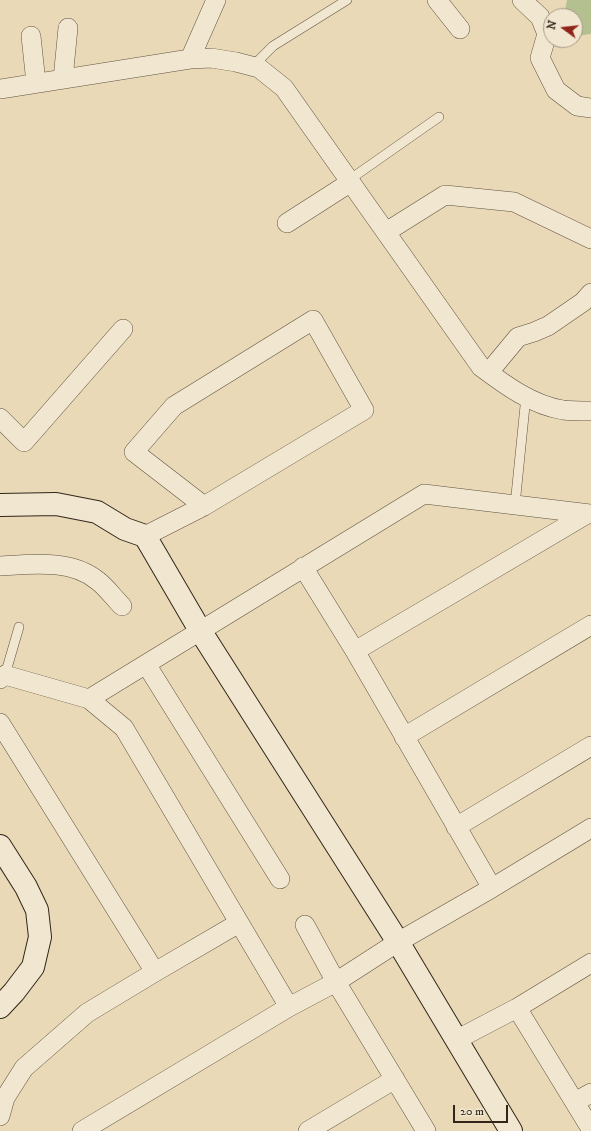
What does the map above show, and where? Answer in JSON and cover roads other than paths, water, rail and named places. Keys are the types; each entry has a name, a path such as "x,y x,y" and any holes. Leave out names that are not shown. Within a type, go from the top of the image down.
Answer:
{"street":[{"path":"190,59 216,0"},
{"path":"437,0 460,29"},
{"path":"522,0 540,17 547,34 540,58 556,90 577,106 591,108"},
{"path":"63,79 68,28"},
{"path":"31,36 36,83"},
{"path":"0,89 190,59 211,58 259,68 284,88 481,367 507,386 538,402 563,410 591,411"},
{"path":"287,223 350,181"},
{"path":"386,232 445,195 514,202 591,239"},
{"path":"489,372 518,336 534,332 548,326 583,302 591,293"},
{"path":"145,536 204,506 364,410 313,320 174,406 134,452 204,506"},
{"path":"0,418 24,442 123,329"},
{"path":"89,699 201,632 303,567 424,494 589,514"},
{"path":"0,505 56,504 97,512 125,529 145,536 201,632 398,942 511,1131"},
{"path":"355,651 589,514"},
{"path":"0,566 52,565 76,569 98,581 122,606"},
{"path":"303,567 355,651 492,888"},
{"path":"404,737 591,625"},
{"path":"146,664 280,879"},
{"path":"3,677 89,699 124,728 289,1007"},
{"path":"0,723 155,972"},
{"path":"456,827 591,746"},
{"path":"82,1131 289,1007 336,982 398,942 492,888 591,828"},
{"path":"0,846 26,886 37,910 40,937 34,967 0,1007"},
{"path":"0,1116 5,1098 24,1068 87,1013 239,923"},
{"path":"306,925 336,982 426,1131"},
{"path":"456,1040 517,1008 591,963"},
{"path":"517,1008 583,1097 591,1129"},
{"path":"308,1131 395,1079"}],"lane":[{"path":"252,66 273,46 347,0"},
{"path":"350,181 439,118"},
{"path":"515,505 526,396"},
{"path":"3,677 19,627"}]}
